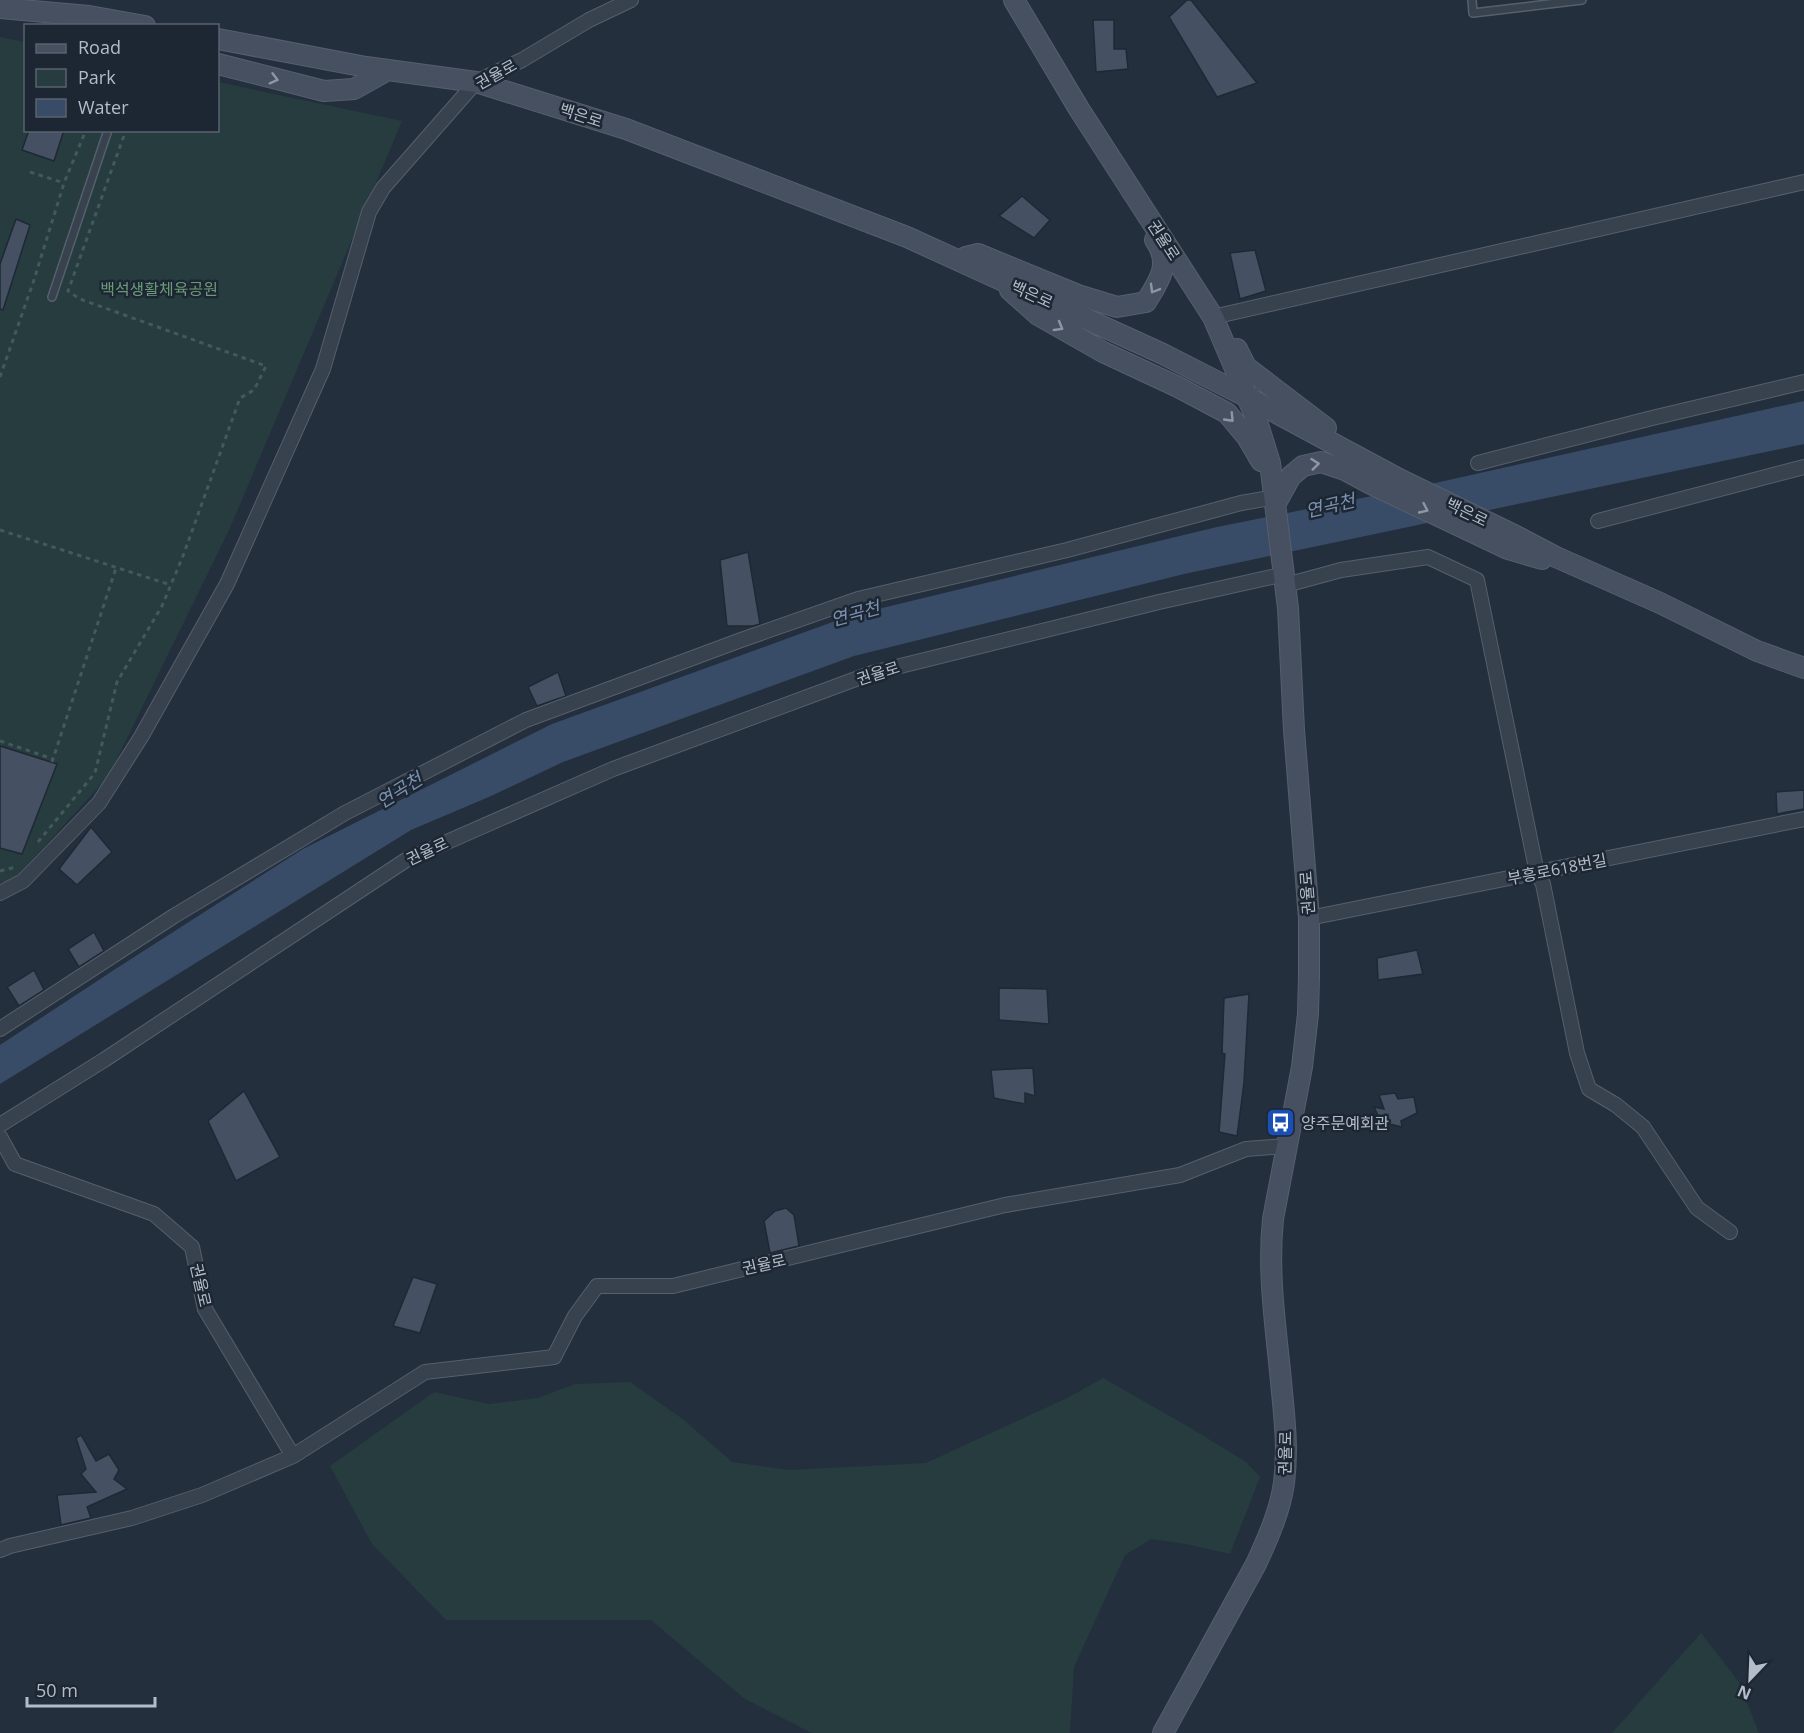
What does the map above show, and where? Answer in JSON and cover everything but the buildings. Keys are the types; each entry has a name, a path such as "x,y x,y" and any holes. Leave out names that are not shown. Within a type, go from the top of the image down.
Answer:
{"main road":[{"name":"권율로","path":"1014,0 1101,144 1217,316 1256,418 1270,463 1285,580 1309,918 1308,1014 1302,1067 1274,1219 1271,1258 1285,1421 1284,1483 1278,1511 1256,1564 1163,1733"},
{"path":"0,8 135,24"},
{"name":"백은로","path":"219,39 388,70 476,82 626,129 907,237 1163,354 1247,397 1373,475 1399,479 1512,542 1598,575 1757,651 1804,668"},
{"path":"219,64 324,91 354,89 388,70"},
{"path":"957,259 978,254 1078,295 1117,307 1146,302 1161,276 1164,263 1160,246 1139,218 1101,144"},
{"path":"997,278 1038,315 1103,352 1227,413 1247,437 1275,497 1290,477 1306,465 1322,462 1345,470 1373,475"},
{"path":"1217,316 1246,367 1373,475 1512,542"}],"street":[{"name":"권율로","path":"0,893 23,881 99,803 141,737 226,584 323,369 369,212 384,188 476,82 522,60 589,20 631,0"},
{"path":"1217,316 1804,182"},
{"path":"1478,463 1804,382"},
{"path":"1598,521 1804,467"},
{"path":"0,1029 174,916 345,813 526,720 858,599 1067,550 1241,503 1275,497"},
{"path":"1285,580 1428,557 1477,580 1537,873 1543,884 1577,1053 1589,1089 1616,1105 1643,1127 1697,1208 1730,1232"},
{"name":"권율로","path":"0,1125 123,1047 406,860 613,769 872,673 1159,602 1285,580"},
{"name":"부흥로618번길","path":"1309,918 1804,819"},
{"name":"권율로","path":"0,1137 15,1164 154,1214 192,1247 205,1309 293,1456"},
{"name":"권율로","path":"0,1550 132,1518 202,1495 293,1456 425,1372 554,1357 575,1316 597,1286 674,1286 1005,1204 1180,1175 1246,1149 1287,1146"}],"lane":[{"path":"1472,0 1473,13 1582,0"},
{"path":"52,297 107,132"}],"path":[{"path":"0,377 34,280 64,183 85,132"},
{"path":"32,849 95,773 117,682 162,606 240,398 254,390 267,366 80,299 68,291 125,132"},
{"path":"30,172 64,183"},
{"path":"0,530 171,585"},
{"path":"0,741 52,761 116,568"},
{"path":"0,871 18,866"}],"green space":[{"name":"백석생활체육공원","path":"0,37 24,42 24,132 219,132 219,82 402,121 230,528 108,777 11,883 0,882"},
{"path":"1103,1378 1246,1462 1260,1477 1230,1554 1151,1539 1125,1555 1074,1667 1070,1733 812,1733 745,1699 651,1620 446,1620 372,1544 330,1466 434,1392 489,1404 538,1398 575,1384 630,1382 684,1420 732,1462 789,1470 926,1463 1067,1398"},
{"path":"1701,1633 1739,1682 1759,1733 1612,1733"}],"water":[{"name":"연곡천","path":"1804,401 1804,444 1184,574 854,656 563,762 411,830 0,1084 0,1045 117,968 303,849 552,724 849,616 1217,527 1422,486"}],"place":[{"name":"양주문예회관","path":"1280,1123"}]}
